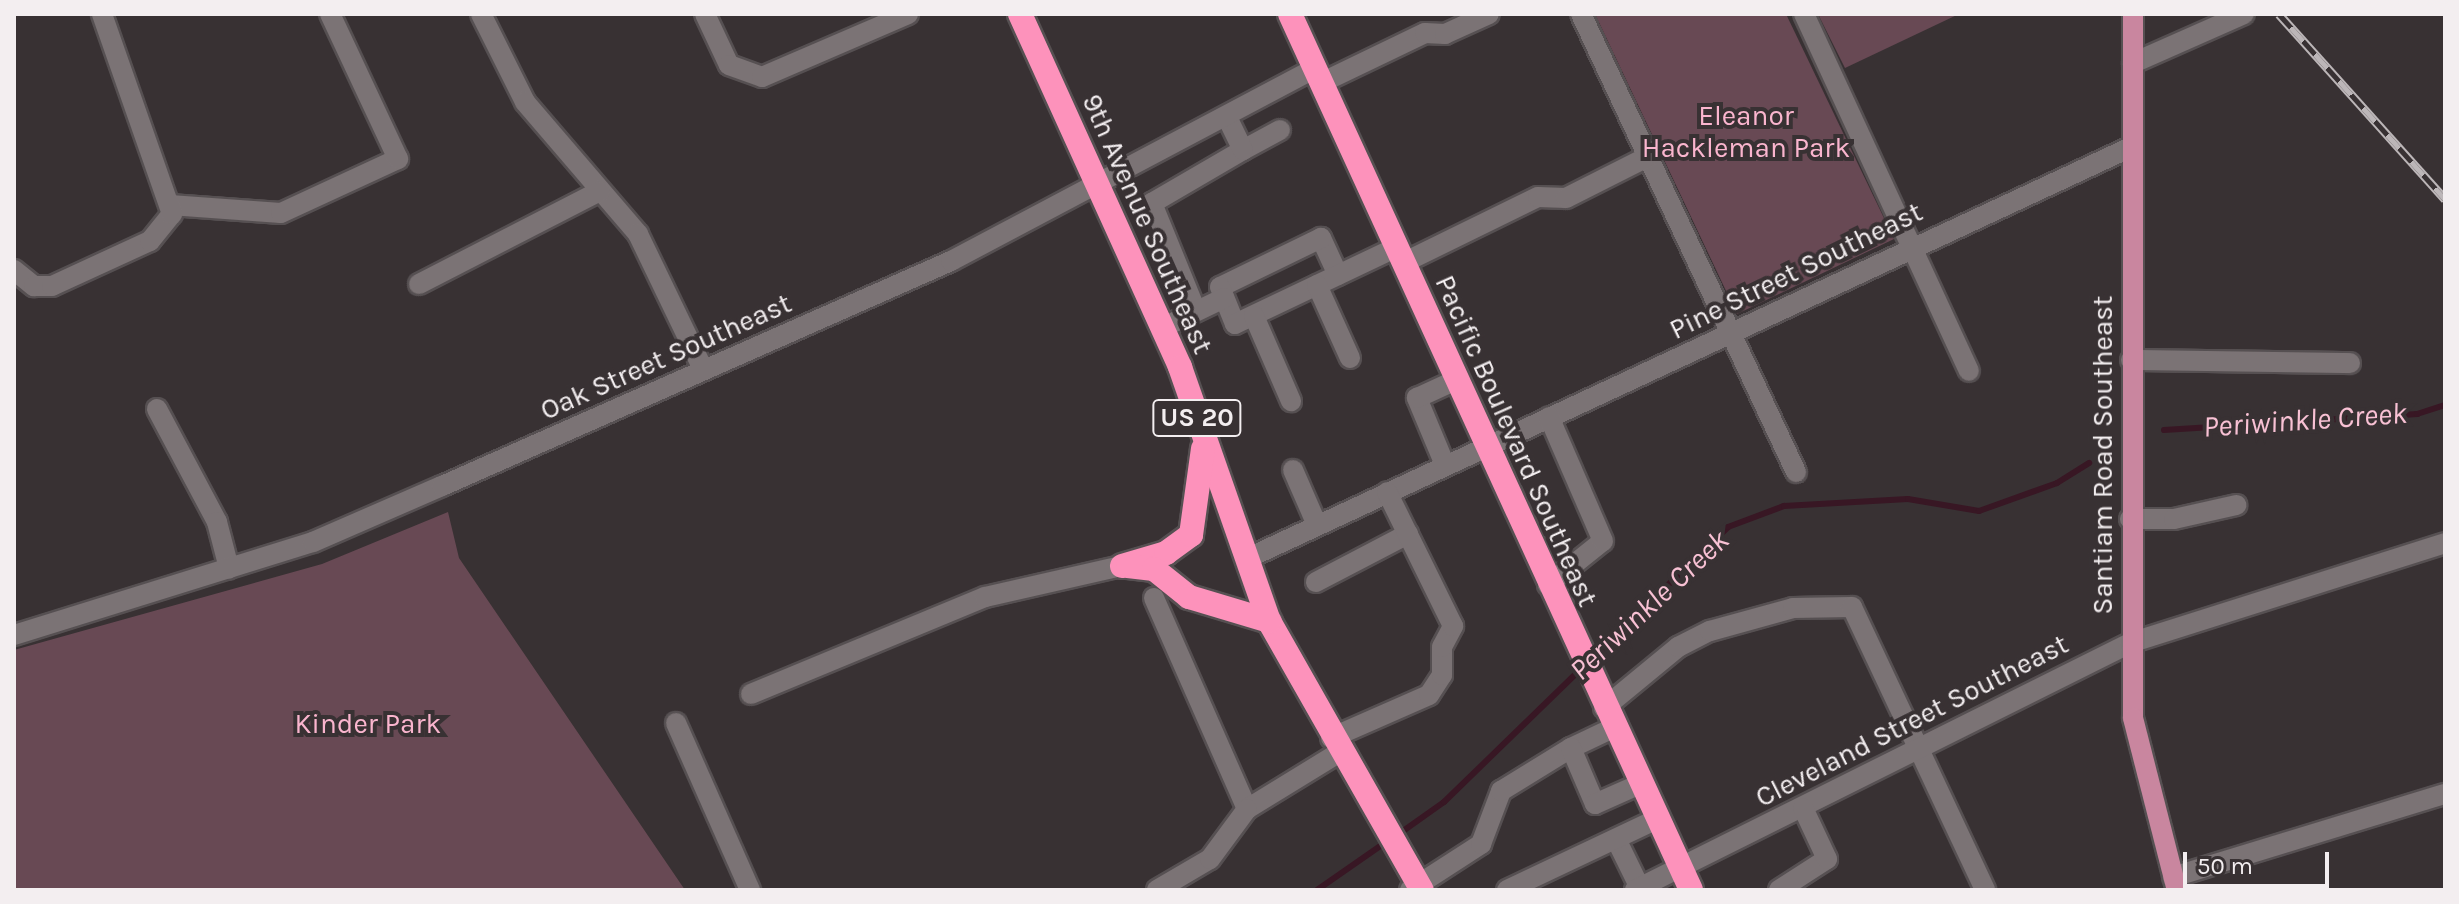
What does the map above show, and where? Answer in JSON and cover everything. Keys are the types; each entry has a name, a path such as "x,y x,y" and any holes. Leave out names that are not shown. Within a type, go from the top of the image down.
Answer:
{"highway":[{"name":"9th Avenue Southeast","path":"1020,14 1162,328 1269,621 1336,745 1405,856 1417,888"},
{"name":"Pacific Boulevard Southeast","path":"1290,14 1575,647 1691,890"},
{"path":"1122,566 1166,553 1191,535 1204,439"},
{"path":"1122,566 1154,569 1189,597 1269,621"}],"main road":[{"name":"Santiam Road Southeast","path":"2133,14 2130,519 2133,718 2175,883"}],"street":[{"path":"14,270 34,286 52,286 150,241 166,229 170,205 102,14"},
{"path":"170,205 281,213 398,159 330,14"},
{"path":"481,14 525,102 638,234 703,369"},
{"path":"705,14 729,65 762,77 908,14"},
{"name":"Oak Street Southeast","path":"14,635 313,542 703,369 1098,187 1227,117 1318,76 1425,33 1467,18 1489,14"},
{"path":"1581,14 1729,335 1796,472"},
{"path":"1804,14 1969,371"},
{"path":"2133,63 2244,14"},
{"path":"1227,117 1243,150"},
{"path":"1196,311 1152,203 1280,130"},
{"name":"Pine Street Southeast","path":"1246,559 1729,335 1912,246 2131,147"},
{"path":"1338,275 1321,238 1220,287 1235,324 1338,275 1399,255 1538,197 1566,198 1647,157"},
{"path":"419,284 600,191"},
{"path":"1317,285 1350,358"},
{"path":"1162,328 1224,298"},
{"path":"1254,316 1291,401"},
{"path":"2131,360 2350,363"},
{"path":"1445,465 1417,398 1456,380"},
{"path":"157,409 217,522 229,568"},
{"path":"1548,585 1603,541 1549,417"},
{"path":"1293,470 1317,525"},
{"path":"1157,890 1210,859 1247,809 1336,745 1429,695 1453,626 1387,492"},
{"path":"2130,519 2174,519 2236,505"},
{"path":"1316,582 1408,534"},
{"name":"Cleveland Street Southeast","path":"1637,889 1922,751 2130,643 2445,543"},
{"path":"751,694 985,597 1122,566"},
{"path":"1154,598 1247,809"},
{"path":"1417,888 1481,844 1501,791 1571,748 1609,718 1678,647 1710,631 1793,608 1852,607 1985,890"},
{"path":"676,723 750,890"},
{"path":"1571,748 1595,804 1640,784"},
{"path":"2175,883 2445,794"},
{"path":"1779,890 1827,859 1803,808"},
{"path":"1507,890 1657,819"},
{"path":"1616,839 1637,889"}],"green space":[{"name":"Eleanor Hackleman Park","path":"1595,14 1786,14 1894,239 1737,314"},
{"path":"1818,14 1959,14 1845,68"},
{"name":"Kinder Park","path":"448,512 459,558 685,890 14,890 14,650 322,564"}],"waterway":[{"name":"Periwinkle Creek","path":"2164,430 2417,414 2445,405"},
{"name":"Periwinkle Creek","path":"1591,659 1728,527 1784,506 1908,499 1979,511 2057,483 2089,463"},
{"name":"Periwinkle Creek","path":"1396,836 1444,802 1583,667"},
{"name":"Periwinkle Creek","path":"1317,890 1386,842"}],"railway":[{"path":"2279,14 2445,199"}]}
